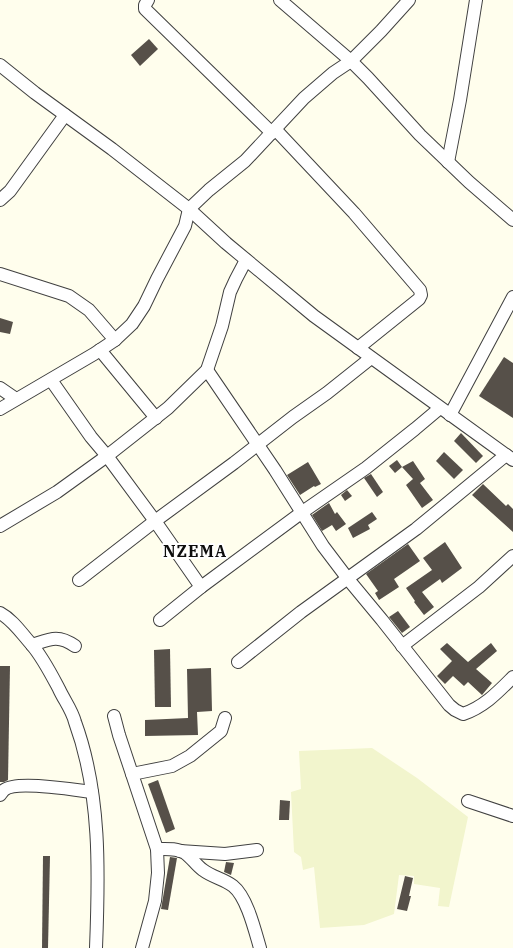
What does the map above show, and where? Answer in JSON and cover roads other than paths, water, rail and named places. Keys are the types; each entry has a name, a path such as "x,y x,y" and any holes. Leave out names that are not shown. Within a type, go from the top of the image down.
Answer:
{"street":[{"path":"148,0 145,5 145,9 273,131 354,213 420,290 421,295 419,300 358,348"},
{"path":"280,0 351,61 420,135 469,182 513,220"},
{"path":"0,409 100,350 115,340 132,324 141,310 185,226 190,209 209,190 245,161 304,98 333,73 351,61 409,0"},
{"path":"448,162 460,100 476,0"},
{"path":"0,66 190,209 246,260 314,316 509,458 416,529 301,612 238,662"},
{"path":"0,200 10,191 66,115"},
{"path":"0,526 57,492 107,456 168,408 207,370 222,326 230,292 246,260"},
{"path":"0,274 69,296 89,310 115,340"},
{"path":"450,415 513,297"},
{"path":"100,350 156,418"},
{"path":"79,580 372,358"},
{"path":"207,370 275,470 301,512 348,579 449,705 463,714 474,710 487,702 513,677"},
{"path":"51,380 91,437 107,456 155,522 201,588"},
{"path":"0,388 16,399"},
{"path":"160,620 301,512 366,468 440,408"},
{"path":"402,646 480,587 513,556"},
{"path":"0,613 5,615 32,645 49,670 75,720 85,755 92,792 97,846 96,948"},
{"path":"32,645 52,638 58,638 67,640 75,646"},
{"path":"114,716 157,849 158,873 155,901 142,948"},
{"path":"132,774 172,766 190,756 222,731 225,718"},
{"path":"0,795 4,790 22,786 54,787 92,792"},
{"path":"468,800 513,816"},
{"path":"157,849 225,854 256,850"},
{"path":"180,851 201,869 232,885 239,891 250,916 260,948"}],"district":[{"name":"NZEMA","path":"195,551"}]}
